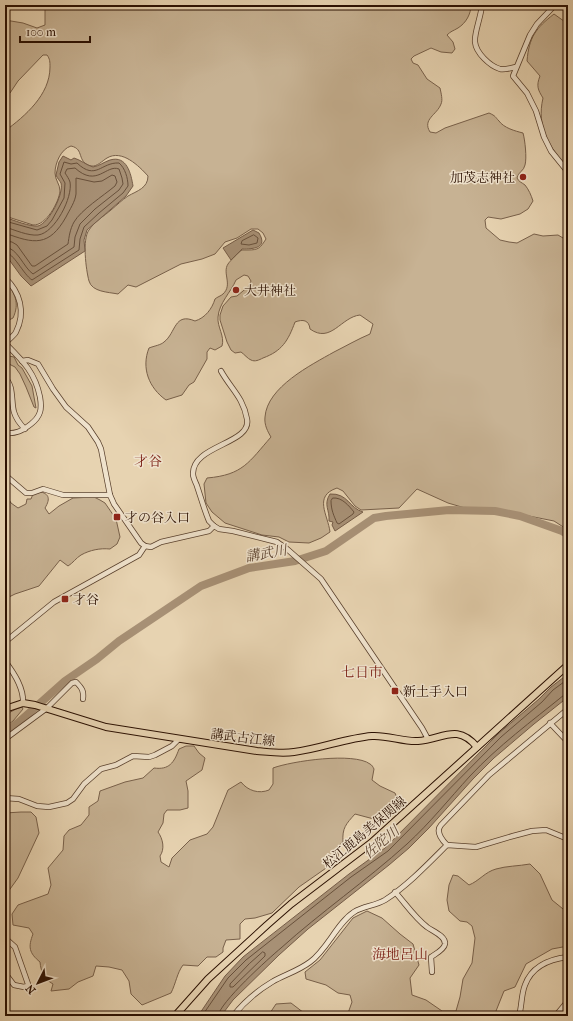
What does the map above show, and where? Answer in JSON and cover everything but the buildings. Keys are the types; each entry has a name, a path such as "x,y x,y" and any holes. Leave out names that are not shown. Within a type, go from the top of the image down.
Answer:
{"main road":[{"name":"松江鹿島美保関線","path":"175,1016 208,979 290,904 371,843 568,665"},
{"name":"講武古江線","path":"5,709 26,704 45,707 106,726 179,739 277,753 294,752 374,736 412,741 460,734 467,736 477,747"}],"street":[{"path":"482,5 475,40 478,51 487,61 497,67 503,69 516,67"},
{"path":"555,5 536,24 530,34 513,76 527,93 536,111 544,137 551,151 568,172"},
{"path":"5,278 17,291 21,313 16,333 5,343 33,374 36,380 41,408 37,418 25,429 17,433 5,433"},
{"path":"22,361 28,360 38,364 66,407 93,434 101,449 110,495 136,536 145,546"},
{"path":"221,371 239,396 247,420 244,431 240,435 205,454 199,459 196,465 193,474 209,521 219,529 277,542 326,584 428,739"},
{"path":"5,378 10,384 13,407 16,416 25,429"},
{"path":"5,475 26,493 32,493 43,489 64,495 110,495"},
{"path":"145,546 209,531 214,526"},
{"path":"5,642 54,602 139,556 145,546"},
{"path":"5,661 16,677 26,704"},
{"path":"5,738 45,707 73,682 77,683 83,690 83,699"},
{"path":"447,845 439,834 438,828 490,775 568,709"},
{"path":"550,723 568,742"},
{"path":"5,798 19,799 37,806 49,807 67,803 73,799 84,784 101,769 132,756 149,757 155,755 172,746 179,739"},
{"path":"233,1016 255,993 272,982 309,963 316,957 347,918 354,912 385,900 447,845 476,847 532,831 546,830 568,839"},
{"path":"395,892 425,926 440,936 444,941 445,944 443,948 431,957 432,972"},
{"path":"5,938 15,946 28,984 27,986 24,987 14,985 5,973"},
{"path":"519,1016 525,984 530,976 546,962 568,957"},
{"path":"558,1016 558,1013 568,1001"}],"shaded area":[{"path":"45,5 471,5 466,21 447,35 453,42 455,49 452,53 441,52 431,48 411,59 413,63 418,65 427,79 440,88 442,102 429,120 428,128 430,132 436,133 445,128 489,113 507,127 523,133 526,149 526,162 517,178 525,185 533,201 528,209 520,214 501,219 488,217 485,220 486,228 500,240 509,242 517,243 534,234 543,236 558,235 568,241 568,530 554,521 489,508 465,508 448,503 417,489 399,508 361,510 355,506 343,491 337,488 330,491 324,501 324,507 330,532 309,543 289,542 279,537 262,535 225,523 212,512 206,503 204,484 207,478 229,474 244,466 271,437 266,426 265,417 273,396 303,370 356,340 370,334 373,324 360,315 347,320 330,332 317,333 310,329 307,322 298,321 295,322 290,335 280,349 256,361 252,361 241,352 235,353 231,350 220,320 223,306 231,297 237,296 249,286 251,281 248,276 244,275 236,280 219,312 218,321 223,342 222,346 215,350 210,348 207,352 207,359 194,382 189,385 182,395 166,400 160,395 151,384 146,370 149,348 164,342 179,321 188,319 195,321 199,320 205,315 210,310 215,299 222,295 226,290 226,268 229,263 242,250 257,249 266,239 263,233 258,229 251,229 237,238 225,242 215,254 181,264 136,287 128,285 118,294 97,289 91,285 88,276 85,255 87,234 91,227 99,219 144,186 148,180 148,176 130,160 124,157 113,156 97,165 91,166 84,162 78,150 71,146 64,150 57,161 55,173 60,191 57,201 47,218 43,222 33,225 5,216 5,131 28,112 41,96 49,77 50,61 47,55 43,55 18,81 10,93 5,96 5,20 23,23 37,28 45,25"},
{"path":"554,14 568,24 568,169 550,145 546,136 541,119 543,98 538,88 540,76 527,61 534,34 542,24"},
{"path":"5,281 14,294 16,308 13,318 5,322"},
{"path":"9,356 14,357 32,386 36,408 34,407 20,374 15,367 5,362 5,358"},
{"path":"37,491 48,496 48,501 45,508 49,514 73,498 94,497 100,500 105,503 116,519 120,537 117,544 110,549 99,549 88,552 79,556 68,566 60,560 39,586 5,599 5,493 11,503 18,508 26,504 27,499 31,499 33,494"},
{"path":"22,707 23,709 13,721 5,727 5,715"},
{"path":"186,746 194,746 205,758 202,770 186,781 188,791 188,808 180,810 167,810 164,814 163,823 158,832 163,844 162,853 160,856 161,862 169,867 172,858 190,840 207,834 213,827 228,790 241,782 250,790 261,792 269,790 273,784 273,768 282,765 308,760 337,758 362,760 371,764 374,768 372,780 380,786 395,793 400,805 385,822 355,814 345,826 343,842 337,847 339,859 299,887 272,913 245,919 240,924 240,939 226,940 223,952 216,957 207,957 198,966 183,965 179,971 171,993 142,1005 131,994 129,981 122,970 96,966 93,976 78,982 69,989 51,991 53,984 45,977 41,969 40,962 30,950 30,943 33,934 29,928 13,925 12,914 18,905 48,894 51,885 48,868 63,850 64,836 69,830 81,825 89,815 89,807 98,801 100,791 125,782 143,778 154,768 167,767 173,762 179,749"},
{"path":"31,812 36,817 39,833 18,878 5,896 5,813"},
{"path":"530,864 540,874 552,900 568,913 568,946 552,949 526,964 515,987 504,991 494,1016 347,1016 352,1002 350,995 338,993 326,985 306,979 305,972 320,960 353,918 367,911 382,918 413,944 419,965 410,978 412,995 426,1000 442,1011 456,1011 463,979 472,963 475,938 472,926 467,922 460,921 449,911 447,900 449,885 453,875 458,876 469,885 496,869"},
{"path":"291,1003 308,1016 268,1016 276,1004"}],"water":[{"path":"63,156 71,160 74,158 77,159 93,167 110,160 120,160 129,171 133,186 126,196 87,230 84,240 85,251 31,286 21,276 5,254 5,217 35,226 42,224 47,220 55,208 60,194 61,183 56,175 59,162"},
{"path":"253,230 259,233 262,242 261,245 251,249 242,249 231,260 223,248"},
{"path":"330,494 336,494 345,498 354,507 363,512 335,531 332,525 333,522 329,521 327,501"},
{"path":"568,674 568,697 494,758 409,848 308,929 233,1000 221,1016 198,1016 225,976 243,957 349,874 385,848 498,734"}],"waterway":[{"name":"講武川","path":"5,733 65,681 97,659 119,641 201,586 249,568 295,561 326,551 374,518 449,510 495,511 520,516 562,531 568,535"}],"place":[{"name":"加茂志神社","path":"523,177"},
{"name":"大井神社","path":"236,290"},
{"name":"才の谷入口","path":"117,517"},
{"name":"才谷","path":"65,599"},
{"name":"新土手入口","path":"395,691"}],"district":[{"name":"才谷","path":"148,461"},
{"name":"七日市","path":"362,672"},
{"name":"海地呂山","path":"400,954"}],"water label":[{"name":"佐陀川","path":"381,842"}]}
